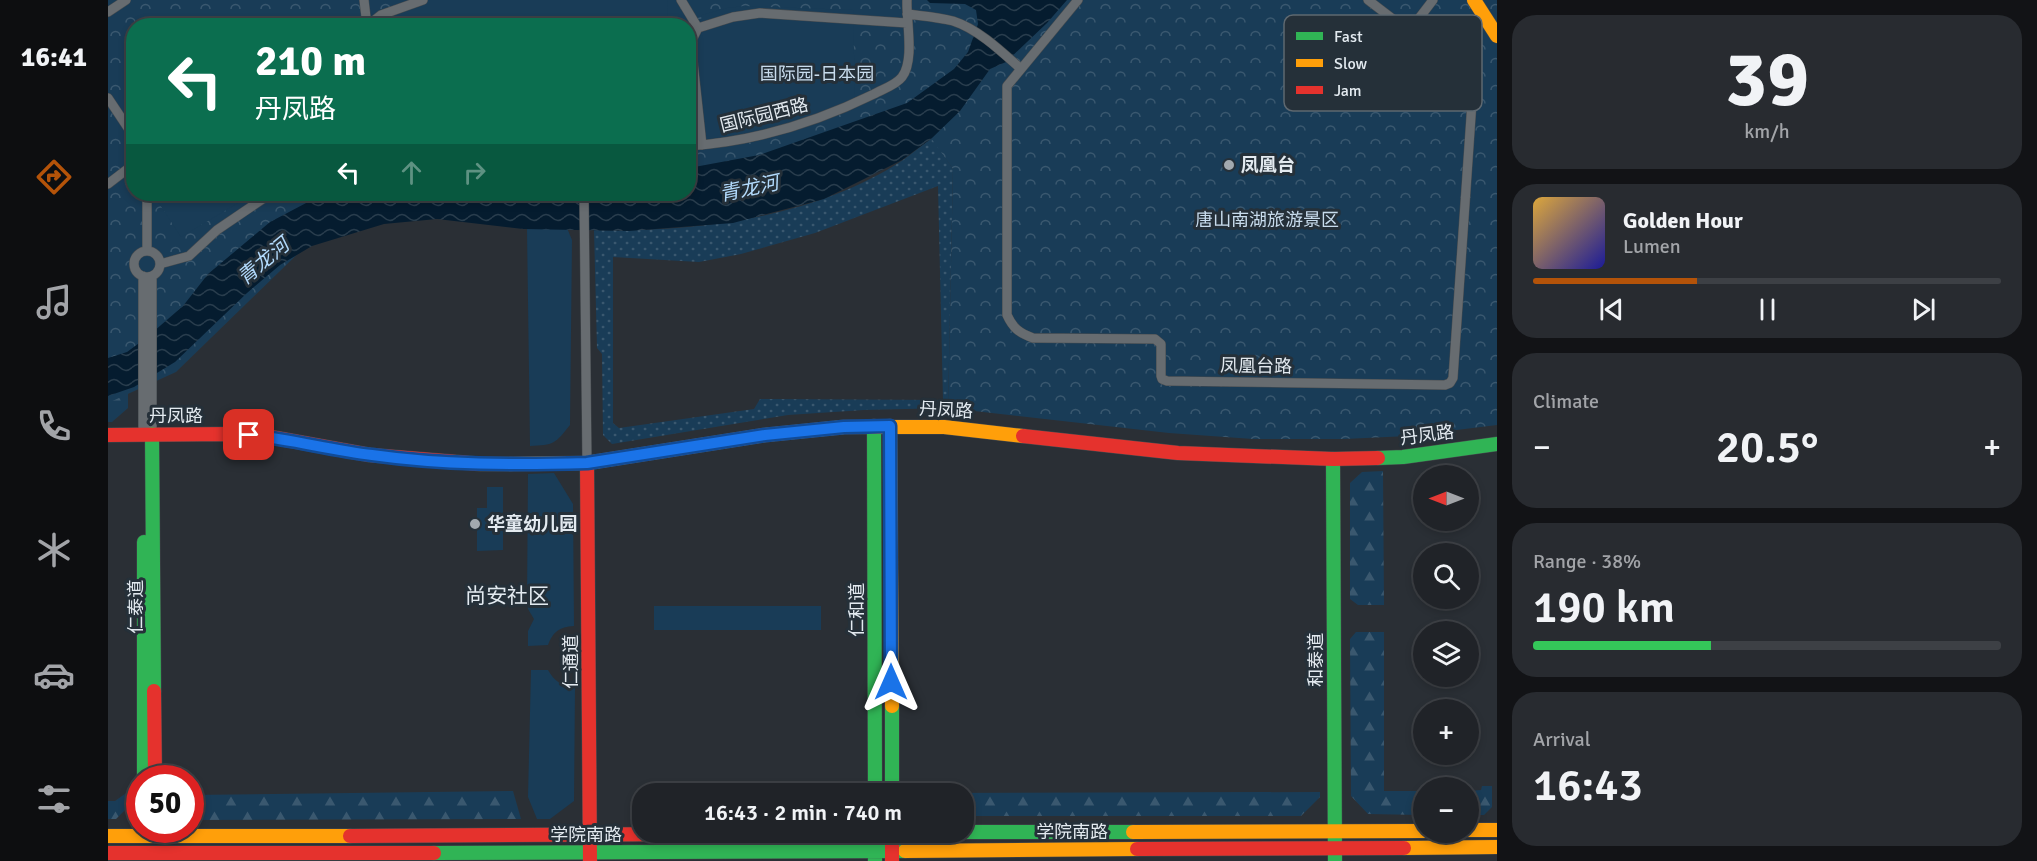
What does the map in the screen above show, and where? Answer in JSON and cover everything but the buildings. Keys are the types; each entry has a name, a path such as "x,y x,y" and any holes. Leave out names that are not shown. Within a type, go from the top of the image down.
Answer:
{"main road":[{"path":"1474,0 1497,36"},
{"name":"丹凤路","path":"108,435 234,434 264,436 370,455 482,464 587,463 765,435 874,426 944,427 1178,453 1333,459 1403,457 1497,444"},
{"name":"仁和道","path":"874,426 875,783"},
{"name":"仁和道","path":"890,426 892,783"},
{"name":"仁泰道","path":"144,765 148,435"},
{"name":"仁泰道","path":"148,435 155,765"},
{"name":"和泰道","path":"1333,459 1335,855"},
{"name":"仁通道","path":"587,463 590,857"},
{"path":"1479,830 1497,830"},
{"name":"学院南路","path":"974,833 1413,831"},
{"name":"学院南路","path":"204,833 632,835"},
{"name":"学院南路","path":"108,836 126,835"},
{"path":"139,857 145,843"},
{"path":"155,843 161,857"},
{"name":"学院南路","path":"108,853 139,857 1335,855 1497,847"}],"street":[{"path":"108,12 126,0"},
{"path":"364,0 366,18"},
{"path":"377,18 423,0"},
{"path":"681,0 692,18"},
{"name":"国际园西路","path":"696,145 765,133 813,120 897,82 903,77 909,61 907,0"},
{"name":"凤凰台路","path":"1078,0 1007,86 1007,315 1013,327 1033,338 1155,339 1161,344 1161,376 1167,381 1445,386 1450,383 1453,378 1471,111"},
{"name":"凤凰台路","path":"1368,0 1389,15"},
{"path":"1422,15 1433,0"},
{"path":"696,32 698,28 733,16 760,13 950,20 973,30 1021,69"},
{"path":"696,95 702,145"},
{"path":"108,98 126,125"},
{"path":"108,184 126,170"},
{"path":"147,201 147,251"},
{"path":"160,264 189,256 217,230 260,201"},
{"path":"584,201 587,463"},
{"path":"147,251 155,253 160,264 158,271 147,276 136,271 135,260 140,253 147,251"},
{"path":"147,276 148,435"}],"green space":[{"name":"唐山南湖旅游景区","path":"108,0 1497,0 1497,425 1408,436 1253,439 1169,433 948,408 953,169 931,138 814,186 696,193 696,18 126,18 126,201 562,201 428,209 313,239 176,372 108,403"},
{"path":"418,0 667,0 668,18 380,18 389,10"},
{"name":"国际园-日本园","path":"744,6 853,10 855,99 765,132 698,140 696,43 702,15"},
{"path":"932,138 953,169 948,408 788,415 612,444 603,435 602,354 597,348 594,230 673,228 714,224 754,218 794,208 832,196 869,180 903,160","holes":["938,186 943,400 760,399 754,409 619,428 613,423 613,257 699,262 741,254 815,233"]},
{"path":"158,201 241,201 181,237"},
{"path":"567,228 572,240 570,425 553,442 530,446 527,229"},
{"path":"128,389 128,408 112,422 108,422 108,396"},
{"path":"1383,471 1384,605 1358,605 1350,599 1350,483 1362,472"},
{"path":"554,473 573,504 574,626 557,631 548,645 528,646 528,631 534,619 527,603 528,474"},
{"path":"487,487 503,487 503,550 477,551 477,508 487,508"},
{"path":"654,606 821,606 821,630 654,630"},
{"path":"1356,632 1384,632 1384,791 1413,791 1413,815 1368,814 1351,796 1350,639"},
{"path":"531,670 548,670 559,682 575,688 574,801 550,819 537,819 528,797"},
{"path":"1482,786 1492,786 1492,807 1484,815 1479,815 1479,790"},
{"path":"513,791 521,819 204,820 204,795"},
{"path":"1320,792 1320,797 1301,816 974,816 974,793"},
{"path":"126,793 126,809 116,819 108,819 108,801 115,801"}],"water":[{"name":"青龙河","path":"927,0 1067,0 1047,23 1006,62 990,69 960,111 932,138 902,160 824,199 733,223 629,231 523,229 437,219 384,224 312,246 280,265 247,293 175,362 134,387 108,396 108,358 127,352 146,338 183,306 208,274 270,222 308,202 696,201 696,167 759,155 907,103 954,69 968,52 978,24 976,10 965,4 930,3"}],"traffic: fast":[{"path":"874,426 875,783"},
{"path":"152,434 154,691"},
{"path":"1378,458 1403,457 1497,444"},
{"path":"1333,459 1335,861"},
{"path":"144,542 144,765"},
{"path":"892,706 892,783"},
{"path":"974,832 1133,832"},
{"path":"875,843 875,861"},
{"path":"434,853 905,851"}],"traffic: slow":[{"path":"1474,0 1497,36"},
{"path":"890,426 892,706"},
{"path":"511,464 587,463 765,435 844,427 944,427 1023,436"},
{"path":"1479,830 1497,830"},
{"path":"1133,832 1413,831"},
{"path":"108,836 350,836"},
{"path":"1404,848 1497,847"},
{"path":"905,851 1137,849"}],"traffic: jam":[{"path":"108,435 265,436 370,455 481,464 511,464"},
{"path":"1023,436 1178,453 1333,459 1378,458"},
{"path":"587,463 590,861"},
{"path":"154,691 155,765"},
{"path":"350,836 632,834"},
{"path":"892,843 892,861"},
{"path":"1137,849 1404,848"},
{"path":"108,853 434,853"}],"place":[{"name":"凤凰台","path":"1229,165"},
{"name":"华童幼儿园","path":"475,524"}],"district":[{"name":"尚安社区","path":"507,596"}],"route":[{"path":"249,435 406,459 482,464 557,464 587,463 802,430 890,426 891,682"}]}
